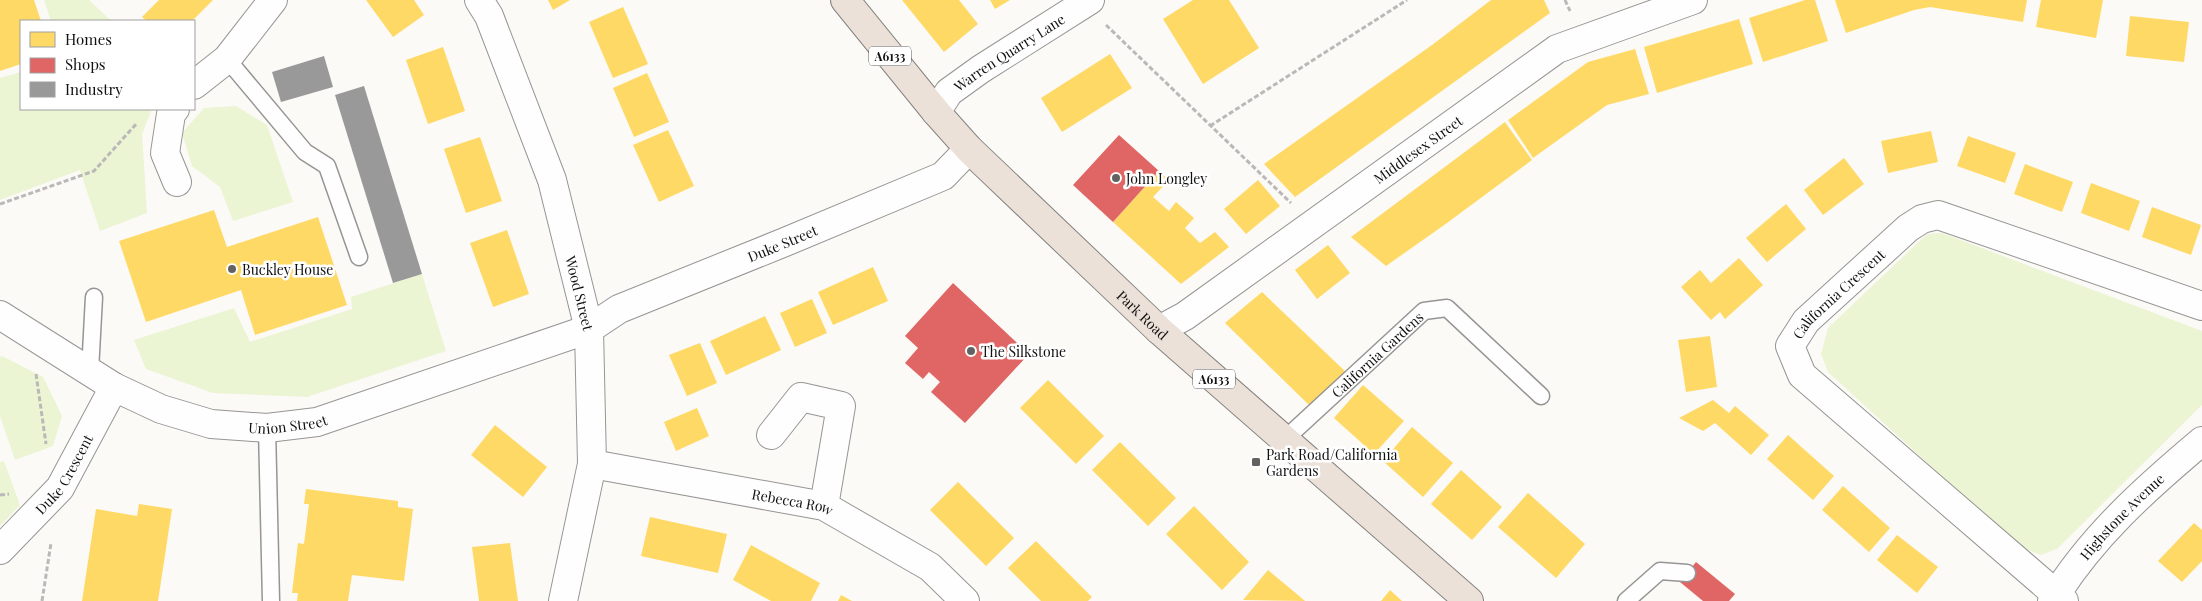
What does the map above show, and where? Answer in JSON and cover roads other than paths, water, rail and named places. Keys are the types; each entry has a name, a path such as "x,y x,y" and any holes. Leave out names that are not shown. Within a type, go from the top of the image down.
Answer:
{"highway":[{"name":"Park Road","path":"845,0 936,112 969,149 1159,330 1283,441 1468,601"}],"street":[{"path":"195,84 227,58 273,0"},
{"name":"Wood Street","path":"479,0 489,16 552,180 590,329 592,464 563,601"},
{"name":"Middlesex Street","path":"1159,330 1184,316 1557,49 1693,0"},
{"name":"Warren Quarry Lane","path":"936,112 948,92 1086,2"},
{"path":"175,110 172,114 165,153 176,182"},
{"name":"Duke Street","path":"590,329 619,309 943,176 969,149"},
{"name":"California Crescent","path":"2057,599 1802,375 1790,346 1806,321 1908,228 1922,219 1938,215 2202,306"},
{"name":"Union Street","path":"0,315 114,387 161,409 211,424 267,428 317,422 590,329"},
{"name":"Duke Crescent","path":"0,550 60,488 114,387"},
{"path":"771,435 801,397 841,406 824,506"},
{"name":"Highstone Avenue","path":"2057,599 2086,550 2153,482 2202,441"},
{"name":"Rebecca Row","path":"592,464 824,506 930,567 965,601"}],"lane":[{"path":"227,58 305,152 327,166 359,258"},
{"path":"90,371 94,297"},
{"name":"California Gardens","path":"1283,441 1424,311 1447,308 1541,396"},
{"path":"267,428 271,601"},
{"path":"1626,601 1660,571 1687,573"}],"place":[{"name":"John Longley","path":"1116,178"},
{"name":"Buckley House","path":"232,269"},
{"name":"The Silkstone","path":"971,351"},
{"name":"Park Road/California Gardens","path":"1256,462"}]}
